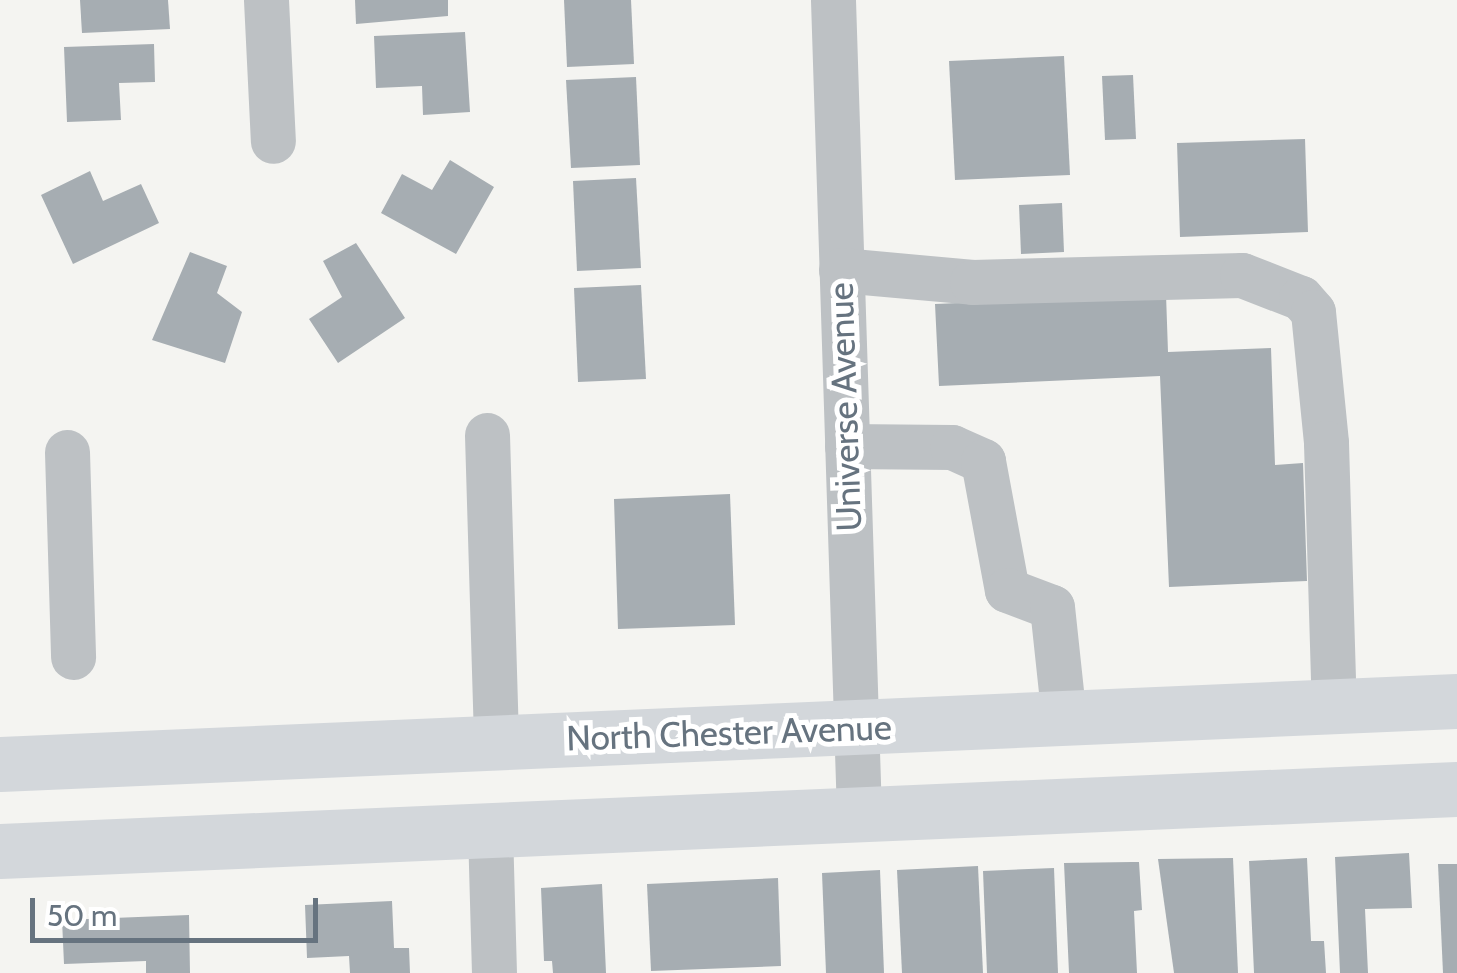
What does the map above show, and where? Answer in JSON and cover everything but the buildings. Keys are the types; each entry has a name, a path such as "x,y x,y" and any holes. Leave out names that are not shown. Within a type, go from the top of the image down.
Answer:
{"main road":[{"name":"North Chester Avenue","path":"0,764 1457,701"},
{"path":"0,851 1457,789"}],"street":[{"path":"266,0 272,141"},
{"name":"Universe Avenue","path":"833,0 859,814"},
{"path":"841,270 972,282 1242,275 1301,298 1313,312 1326,443 1334,706"},
{"path":"486,436 496,744"},
{"path":"847,446 952,447 984,461 1007,590 1052,608 1064,719"},
{"path":"67,452 73,657"},
{"path":"490,830 494,973"}]}
